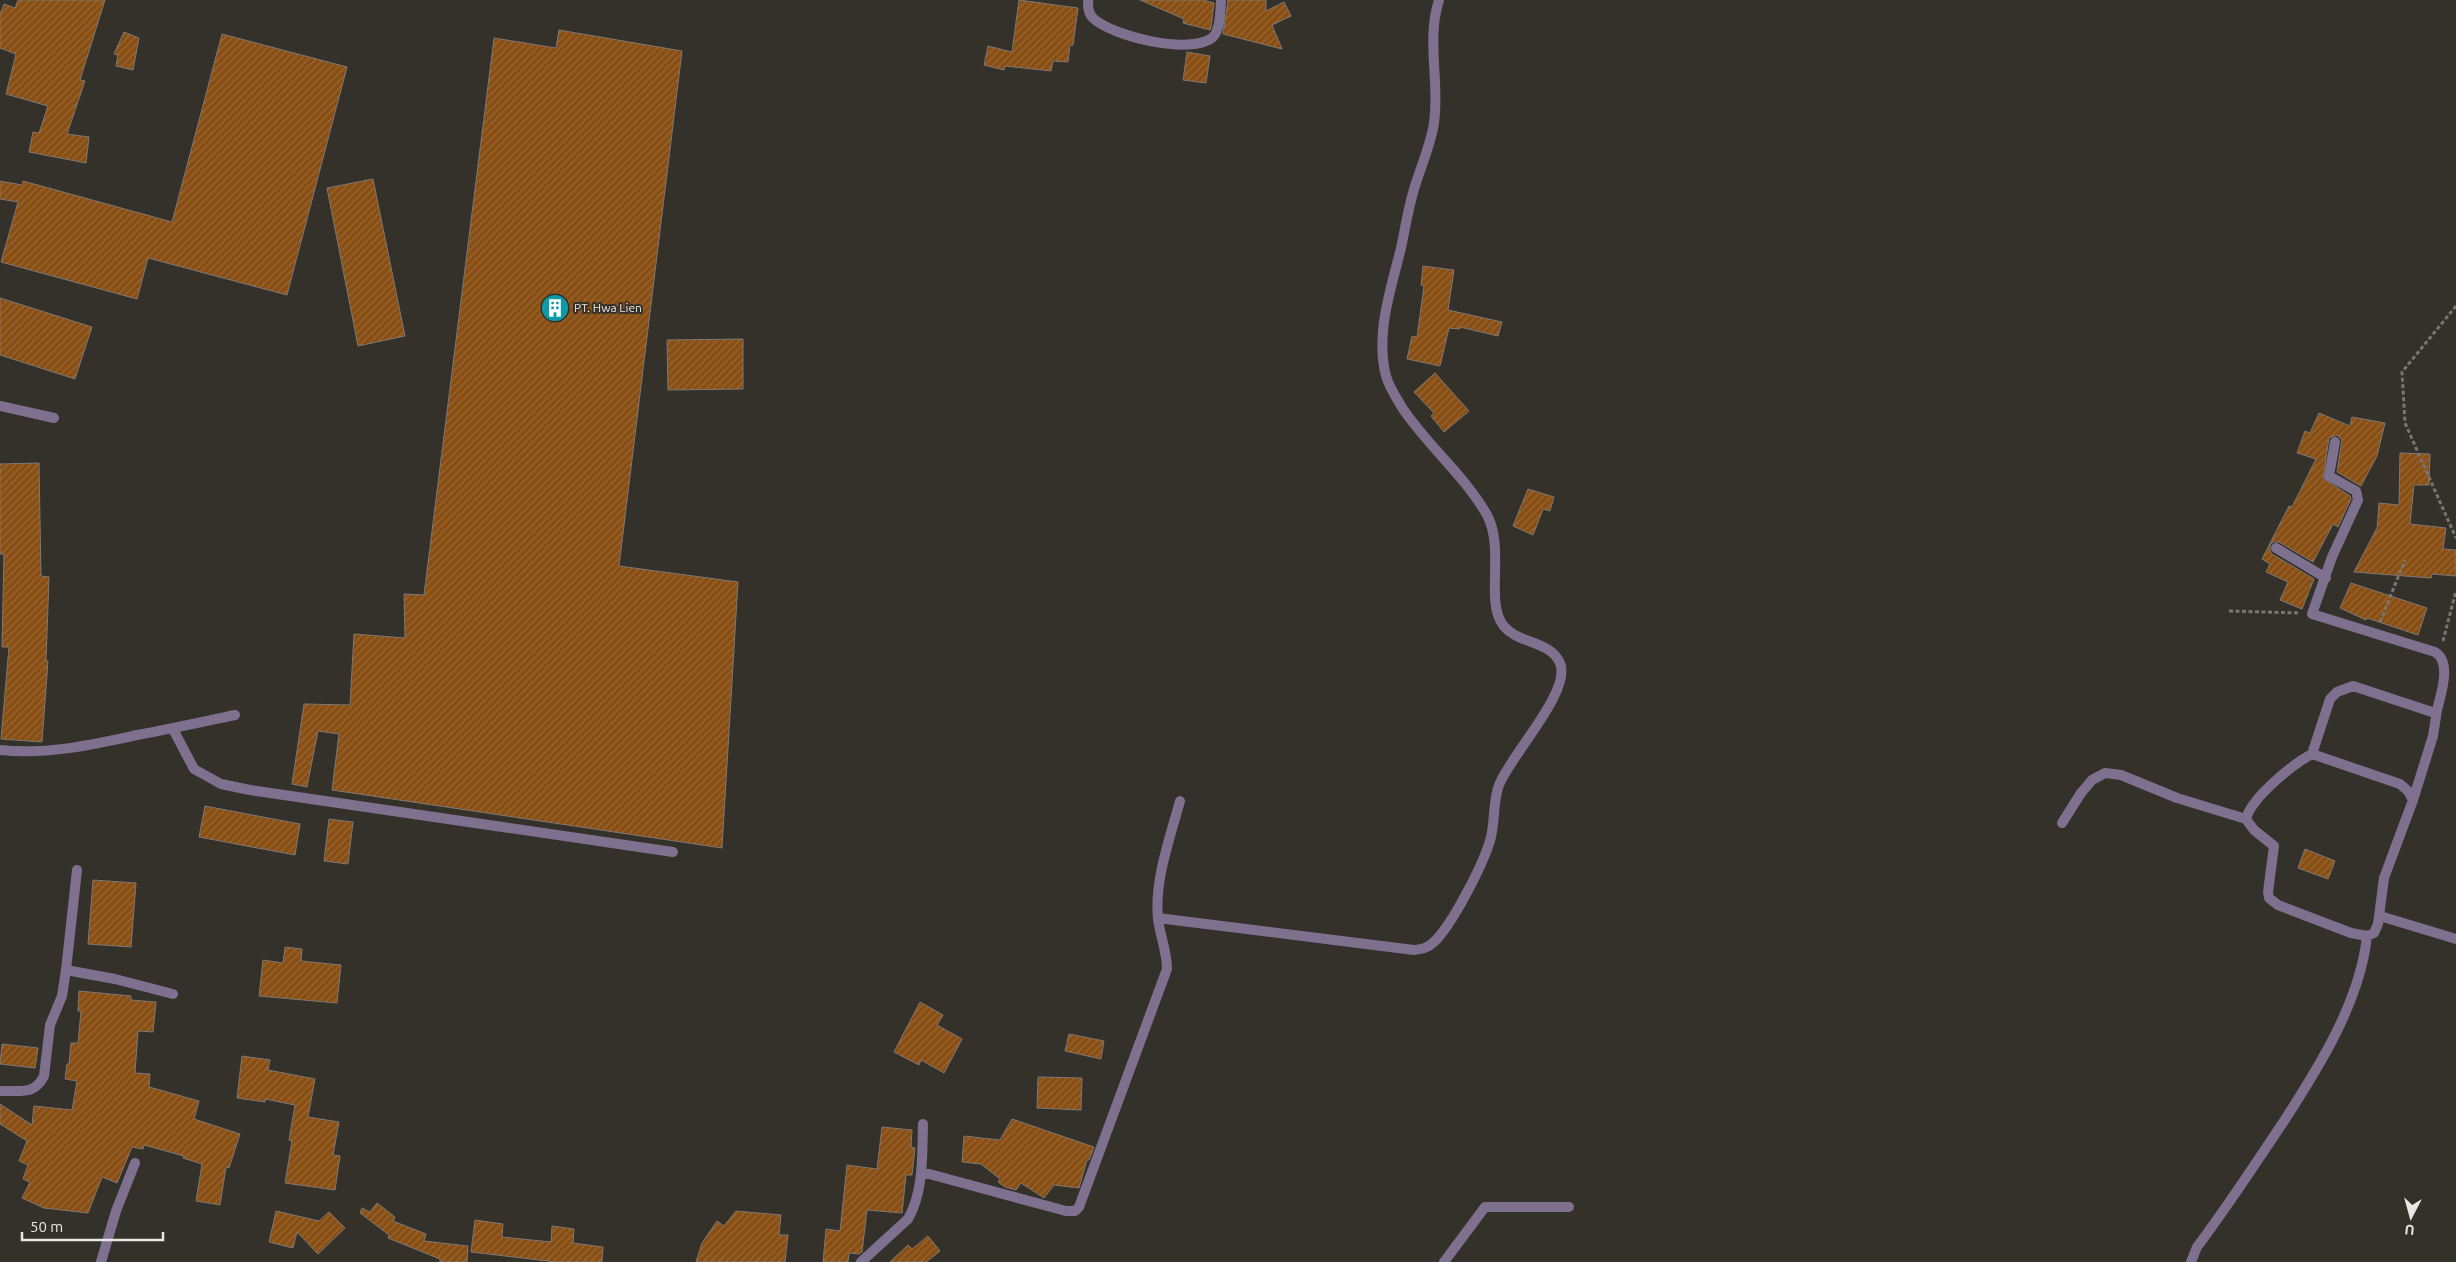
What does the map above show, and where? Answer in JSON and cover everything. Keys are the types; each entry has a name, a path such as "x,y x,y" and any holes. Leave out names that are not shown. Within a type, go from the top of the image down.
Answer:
{"street":[{"path":"1088,0 1091,16 1099,23 1129,35 1180,46 1206,42 1214,36 1218,27 1221,0"},
{"path":"1158,918 1414,950 1425,948 1442,932 1472,882 1490,843 1497,789 1507,767 1539,722 1561,683 1563,673 1560,661 1553,654 1534,642 1513,634 1502,625 1496,604 1494,533 1487,516 1462,482 1418,431 1396,399 1386,378 1382,351 1386,308 1416,180 1428,150 1434,124 1436,89 1432,45 1438,0"},
{"path":"0,406 54,418"},
{"path":"2062,823 2081,793 2092,780 2105,773 2121,775 2177,798 2246,819 2254,830 2274,846 2268,892 2273,902 2351,933 2367,936 2374,933 2380,916 2384,878 2413,800 2433,736 2444,671 2439,654 2426,648 2312,614 2332,557 2350,518 2358,494 2329,476 2335,442"},
{"path":"2276,548 2326,578"},
{"path":"2246,819 2251,807 2286,772 2312,754 2330,699 2337,692 2353,686 2425,711 2432,712 2437,710"},
{"path":"0,750 19,752 58,750 96,745 235,715"},
{"path":"173,729 194,769 221,784 673,852"},
{"path":"2312,754 2400,784 2408,791 2413,800"},
{"path":"922,1172 1066,1211 1075,1211 1079,1207 1167,969 1166,951 1158,918 1162,867 1180,801"},
{"path":"0,1091 33,1089 41,1082 44,1076 50,1025 62,996 77,870"},
{"path":"2380,916 2456,939"},
{"path":"2191,1262 2197,1247 2267,1149 2329,1050 2364,962 2367,936"},
{"path":"66,970 115,979 173,994"},
{"path":"861,1262 908,1219 914,1210 922,1172 923,1124"},
{"path":"101,1262 116,1211 134,1163"},
{"path":"1444,1262 1484,1207 1570,1207"}],"path":[{"path":"2456,306 2402,372 2405,423 2456,538"},
{"path":"2375,634 2405,560"},
{"path":"2439,654 2456,591"},
{"path":"2229,611 2312,614"}],"building":[{"path":"18,0 105,0 80,80 85,81 67,134 89,137 86,163 29,152 33,132 39,133 48,106 6,94 16,54 0,48 0,14 4,4 15,8"},
{"path":"1019,0 1078,8 1073,45 1070,45 1068,62 1053,61 1051,71 1005,66 1004,70 984,65 988,46 1012,52"},
{"path":"1140,0 1203,0 1214,3 1210,30 1183,23 1184,19"},
{"path":"1228,0 1266,0 1266,11 1284,2 1291,16 1272,25 1282,49 1223,34"},
{"name":"PT. Hwa Lien","path":"559,30 682,51 619,566 738,582 722,848 332,790 339,734 318,731 307,787 292,784 304,704 350,705 354,634 405,638 404,594 424,595 494,38 556,48"},
{"path":"124,32 139,38 133,70 116,66 118,55 114,54"},
{"path":"222,34 347,67 287,295 148,258 137,299 1,262 18,202 0,199 0,181 22,185 23,181 172,222"},
{"path":"1187,52 1210,56 1206,83 1183,80"},
{"path":"373,179 405,336 358,346 327,188"},
{"path":"1423,266 1454,270 1448,310 1502,322 1498,336 1460,327 1460,329 1449,328 1440,366 1407,359 1412,336 1417,337 1424,286 1421,285"},
{"path":"0,298 92,327 75,379 0,355"},
{"path":"743,339 743,389 668,390 667,340"},
{"path":"1435,373 1469,411 1444,432 1431,416 1434,413 1414,392"},
{"path":"2319,413 2350,426 2352,417 2385,423 2377,456 2361,486 2337,472 2342,440 2337,435 2329,438 2323,478 2350,496 2351,499 2338,527 2333,524 2313,562 2279,542 2273,542 2270,545 2272,554 2314,579 2302,609 2280,600 2288,582 2266,572 2270,564 2262,559 2289,506 2292,507 2316,459 2297,453 2305,431 2310,433"},
{"path":"2400,453 2430,454 2429,485 2414,485 2410,524 2446,528 2443,549 2456,550 2456,576 2432,574 2431,578 2354,572 2377,528 2379,503 2399,505"},
{"path":"39,463 41,576 49,577 46,661 48,661 42,742 1,739 9,647 2,647 4,554 0,554 0,464"},
{"path":"1528,489 1554,497 1550,511 1543,509 1533,535 1513,526"},
{"path":"2351,583 2427,608 2418,635 2367,618 2366,620 2340,608"},
{"path":"205,806 300,824 295,855 199,837"},
{"path":"329,819 353,822 348,864 324,861"},
{"path":"2305,849 2335,861 2328,879 2298,868"},
{"path":"93,880 136,883 131,947 88,944"},
{"path":"285,947 302,949 301,961 341,965 337,1003 259,996 263,960 283,963"},
{"path":"79,991 131,996 131,1000 156,1002 153,1032 138,1031 135,1073 150,1074 149,1087 199,1101 194,1119 240,1134 229,1168 226,1167 220,1205 196,1201 202,1164 183,1158 184,1156 144,1145 143,1149 132,1147 117,1183 102,1177 88,1213 44,1208 22,1198 30,1182 23,1179 28,1165 19,1161 27,1141 0,1124 0,1104 32,1125 34,1106 72,1110 77,1081 65,1079 71,1043 78,1043 81,1011 78,1011"},
{"path":"920,1002 943,1015 937,1025 962,1039 944,1073 921,1060 919,1065 894,1052"},
{"path":"1069,1034 1104,1041 1101,1059 1065,1051"},
{"path":"2,1044 38,1048 35,1068 0,1064"},
{"path":"242,1056 270,1060 268,1070 315,1079 308,1117 339,1122 333,1155 340,1156 335,1190 285,1183 292,1141 289,1140 295,1105 265,1099 265,1102 237,1098"},
{"path":"1038,1077 1082,1078 1081,1110 1037,1108"},
{"path":"1012,1119 1094,1147 1089,1160 1087,1160 1079,1188 1054,1185 1044,1198 1021,1183 1016,1190 1005,1187 998,1182 1000,1179 981,1164 962,1162 964,1136 1000,1140"},
{"path":"882,1127 912,1130 911,1147 915,1148 912,1175 906,1175 902,1213 867,1210 862,1252 859,1254 849,1253 848,1262 823,1262 826,1229 840,1231 847,1165 877,1169"},
{"path":"377,1203 395,1217 393,1221 426,1234 424,1241 468,1246 467,1262 440,1262 440,1259 388,1238 389,1235 360,1213 362,1208 370,1212"},
{"path":"276,1211 319,1221 329,1212 345,1228 318,1254 297,1232 293,1248 269,1242"},
{"path":"736,1211 781,1215 779,1235 788,1235 785,1262 696,1262 702,1243 717,1221 724,1226"},
{"path":"475,1220 503,1224 502,1237 551,1242 552,1226 574,1229 573,1243 603,1247 602,1262 556,1262 471,1252"},
{"path":"928,1236 940,1251 926,1262 890,1262 908,1245 912,1249"}],"place":[{"name":"PT. Hwa Lien","path":"555,308"}]}
